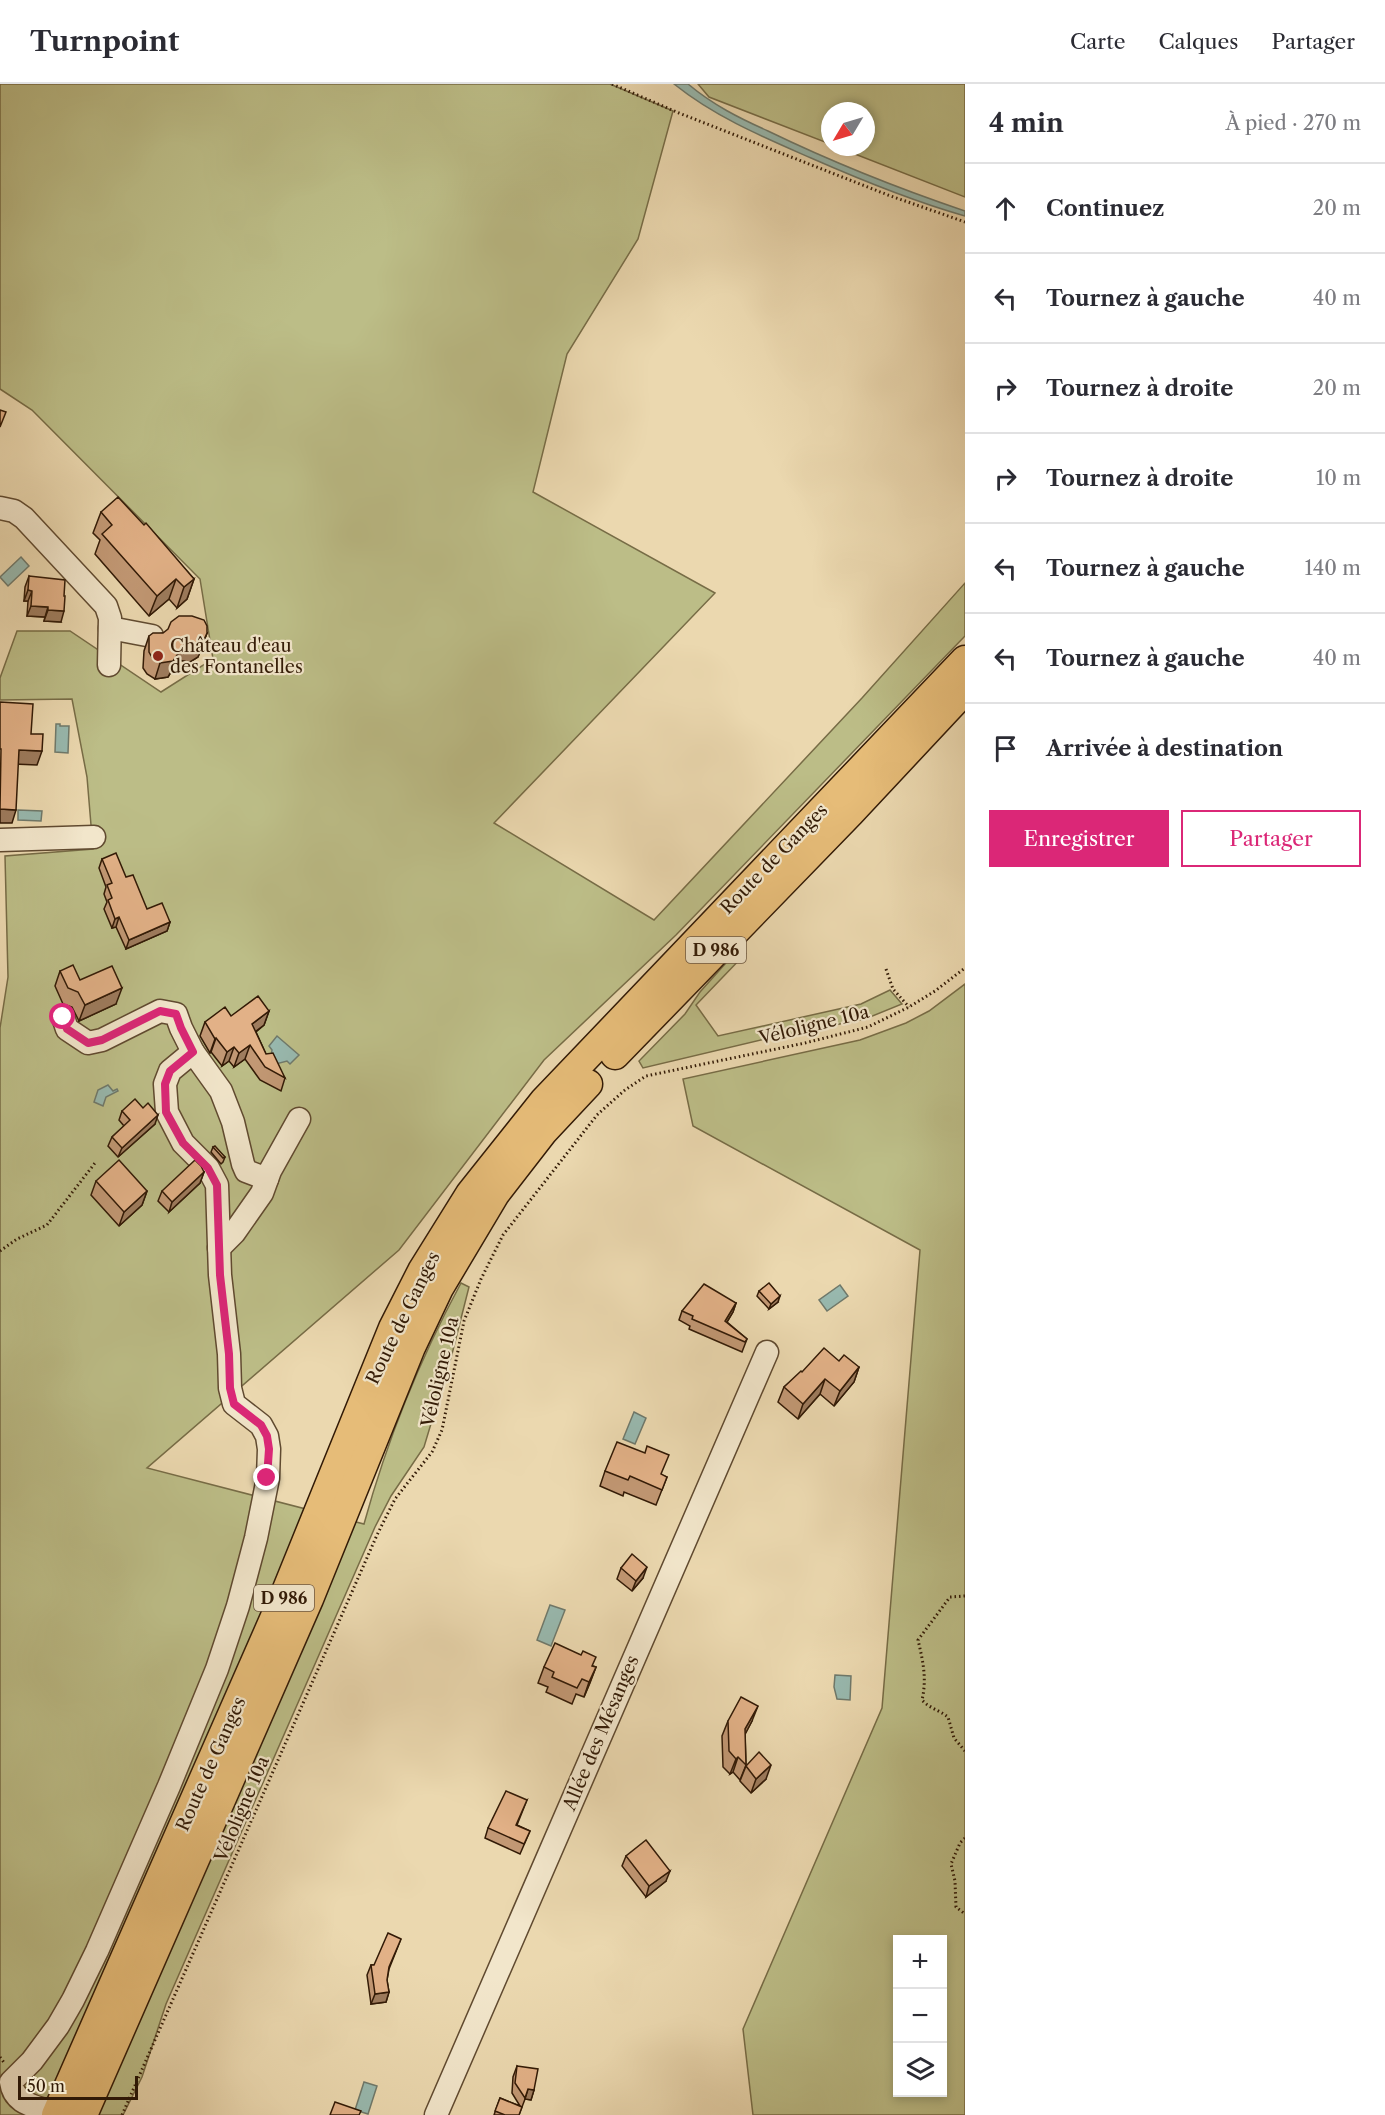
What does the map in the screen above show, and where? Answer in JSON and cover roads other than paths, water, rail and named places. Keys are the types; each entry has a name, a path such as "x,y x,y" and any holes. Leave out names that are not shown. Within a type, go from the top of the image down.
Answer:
{"main road":[{"name":"Route de Ganges","path":"56,2115 285,1594 393,1328 422,1271 464,1203 544,1101 965,660"},
{"name":"Route de Ganges","path":"84,2115 309,1599 411,1347 439,1288 478,1220 543,1132 965,690"}],"street":[{"path":"0,508 14,511 24,518 106,606 110,628 109,665"},
{"path":"110,628 152,636"},
{"path":"0,840 94,837"},
{"path":"63,1017 67,1029 88,1043 102,1040 160,1011 176,1014 193,1052 220,1091 233,1122 246,1171 267,1179"},
{"path":"56,2115 22,2102 12,2091 11,2082 32,2061 58,2026 73,2000 97,1951 217,1670 238,1606 256,1538 267,1478 268,1443 261,1425 237,1407 232,1400 219,1248 217,1185 208,1168 183,1143 166,1112 165,1084 170,1071 193,1052"},
{"path":"219,1248 234,1233 262,1193 299,1119"},
{"name":"Allée des Mésanges","path":"436,2115 767,1352"}],"water":[{"path":"674,84 688,84 717,105 747,121 821,156 965,211 965,216 887,190 775,142 740,126"},
{"path":"21,557 29,566 8,586 0,577"},
{"path":"56,724 69,726 68,753 55,752"},
{"path":"18,810 42,811 41,821 18,820"},
{"path":"277,1036 299,1055 290,1064 287,1061 276,1064 271,1057 272,1050 269,1046"},
{"path":"108,1085 113,1091 117,1089 118,1091 106,1097 103,1106 94,1102 98,1090"},
{"path":"840,1285 848,1296 827,1311 819,1300"},
{"path":"634,1412 646,1418 635,1444 623,1439"},
{"path":"550,1605 565,1610 551,1646 537,1640"},
{"path":"835,1675 851,1676 850,1700 837,1699 834,1687"},
{"path":"364,2082 377,2086 368,2114 355,2110"}],"place":[{"name":"Château d'eau des Fontanelles","path":"158,656"}]}
